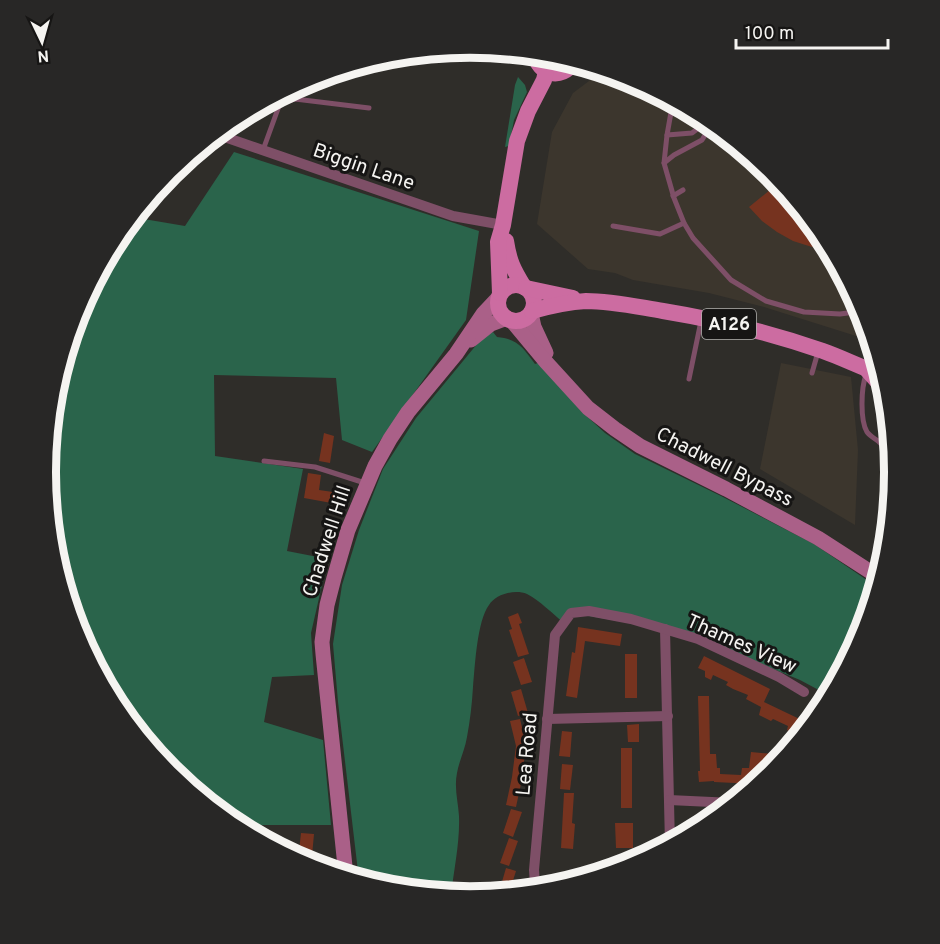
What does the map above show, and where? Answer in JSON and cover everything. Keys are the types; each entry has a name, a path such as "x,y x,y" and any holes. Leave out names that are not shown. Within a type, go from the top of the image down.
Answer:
{"main road":[{"path":"537,63 540,67 552,73 560,73 567,69"},
{"path":"503,225 508,257 533,298 532,312 521,320 509,319 498,308 500,295 498,242 517,141 546,71"},
{"path":"500,295 512,285 525,287"},
{"name":"A126","path":"525,287 585,301"},
{"name":"A126","path":"532,312 555,305 585,301 607,302 702,318 758,331 872,372"}],"street":[{"name":"Biggin Lane","path":"226,137 453,216 503,225"},
{"name":"Chadwell Hill","path":"345,867 322,642 333,578 348,530 367,483 390,439 408,412 456,354 483,314 500,295"},
{"name":"Chadwell Bypass","path":"532,312 534,327 542,346 561,379"},
{"name":"Chadwell Hill","path":"456,354 491,324 509,319"},
{"name":"Chadwell Bypass","path":"509,319 588,408 615,429 640,446 807,533 872,573"},
{"name":"Thames View","path":"564,623 571,613 589,611 665,629 698,639 779,677 804,692"},
{"name":"Lea Road","path":"535,881 555,635 564,623"},
{"path":"665,629 670,835"},
{"path":"547,719 668,716"},
{"path":"669,800 720,802"}],"lane":[{"path":"263,150 279,106 283,103 295,99 369,108"},
{"path":"671,110 664,163 673,196 693,238 731,280 766,301 804,312 840,314 852,312"},
{"path":"667,135 692,133 700,127"},
{"path":"664,163 702,140 707,132"},
{"path":"673,196 683,190"},
{"path":"613,226 660,234 684,223"},
{"path":"689,379 702,318"},
{"path":"814,373 818,354"},
{"path":"873,375 864,380 864,423 870,435 884,448"},
{"path":"264,461 315,467 367,483"}],"shaded area":[{"path":"593,78 603,79 629,89 677,113 722,143 763,179 782,199 815,242 842,289 863,338 764,307 709,293 633,280 615,273 588,269 537,224 552,132 573,93"},
{"path":"781,363 851,377 858,450 855,525 760,469"}],"green space":[{"path":"518,77 525,85 527,92 514,120 509,146 505,147 515,85"},
{"path":"234,152 479,231 466,320 372,452 342,440 336,378 214,375 215,456 303,469 287,551 328,559 311,633 314,675 272,677 264,722 323,740 331,825 253,825 218,801 177,765 158,745 125,702 98,655 77,605 63,553 56,499 56,445 63,391 77,339 98,289 125,242 142,219 185,226"},
{"path":"762,178 785,202 780,199"},
{"path":"493,332 497,337 519,345 535,364 541,362 580,410 605,433 635,454 814,544 869,582 853,631 821,691 740,655 665,629 571,613 564,623 527,594 512,592 496,598 485,612 479,632 469,725 457,773 459,836 452,886 443,886 389,879 358,871 333,644 342,585 359,530 383,469 416,418 482,338"}],"building":[{"path":"770,190 784,201 818,247 793,241 777,232 749,207"},
{"path":"324,433 334,436 330,463 319,461"},
{"path":"308,473 321,475 319,490 349,493 345,508 337,504 304,498"},
{"path":"518,613 522,623 519,624 529,654 518,657 509,630 512,629 508,617"},
{"path":"578,627 622,634 620,646 585,641 577,698 566,696"},
{"path":"625,654 637,654 637,698 625,698"},
{"path":"704,656 770,689 764,702 802,720 792,733 787,730 788,726 759,715 761,707 746,699 748,695 726,685 728,682 713,675 711,680 705,677 705,671 698,668"},
{"path":"524,658 532,682 521,685 513,662"},
{"path":"521,689 528,713 518,716 511,692"},
{"path":"698,696 709,696 710,754 716,754 720,774 741,775 742,768 749,768 751,752 773,754 744,783 699,782 698,771 700,771"},
{"path":"520,719 526,744 516,807 506,805 516,746 510,721"},
{"path":"639,724 639,742 628,742 627,725"},
{"path":"562,731 572,732 570,757 559,756"},
{"path":"621,748 632,748 632,808 621,808"},
{"path":"562,764 573,765 570,790 560,789"},
{"path":"564,793 574,793 573,849 561,848"},
{"path":"511,809 522,812 513,837 503,833"},
{"path":"615,823 633,823 633,848 616,848"},
{"path":"301,833 314,834 312,855 299,850"},
{"path":"509,838 518,841 509,866 500,863"},
{"path":"506,868 516,871 512,884 501,886"}]}
